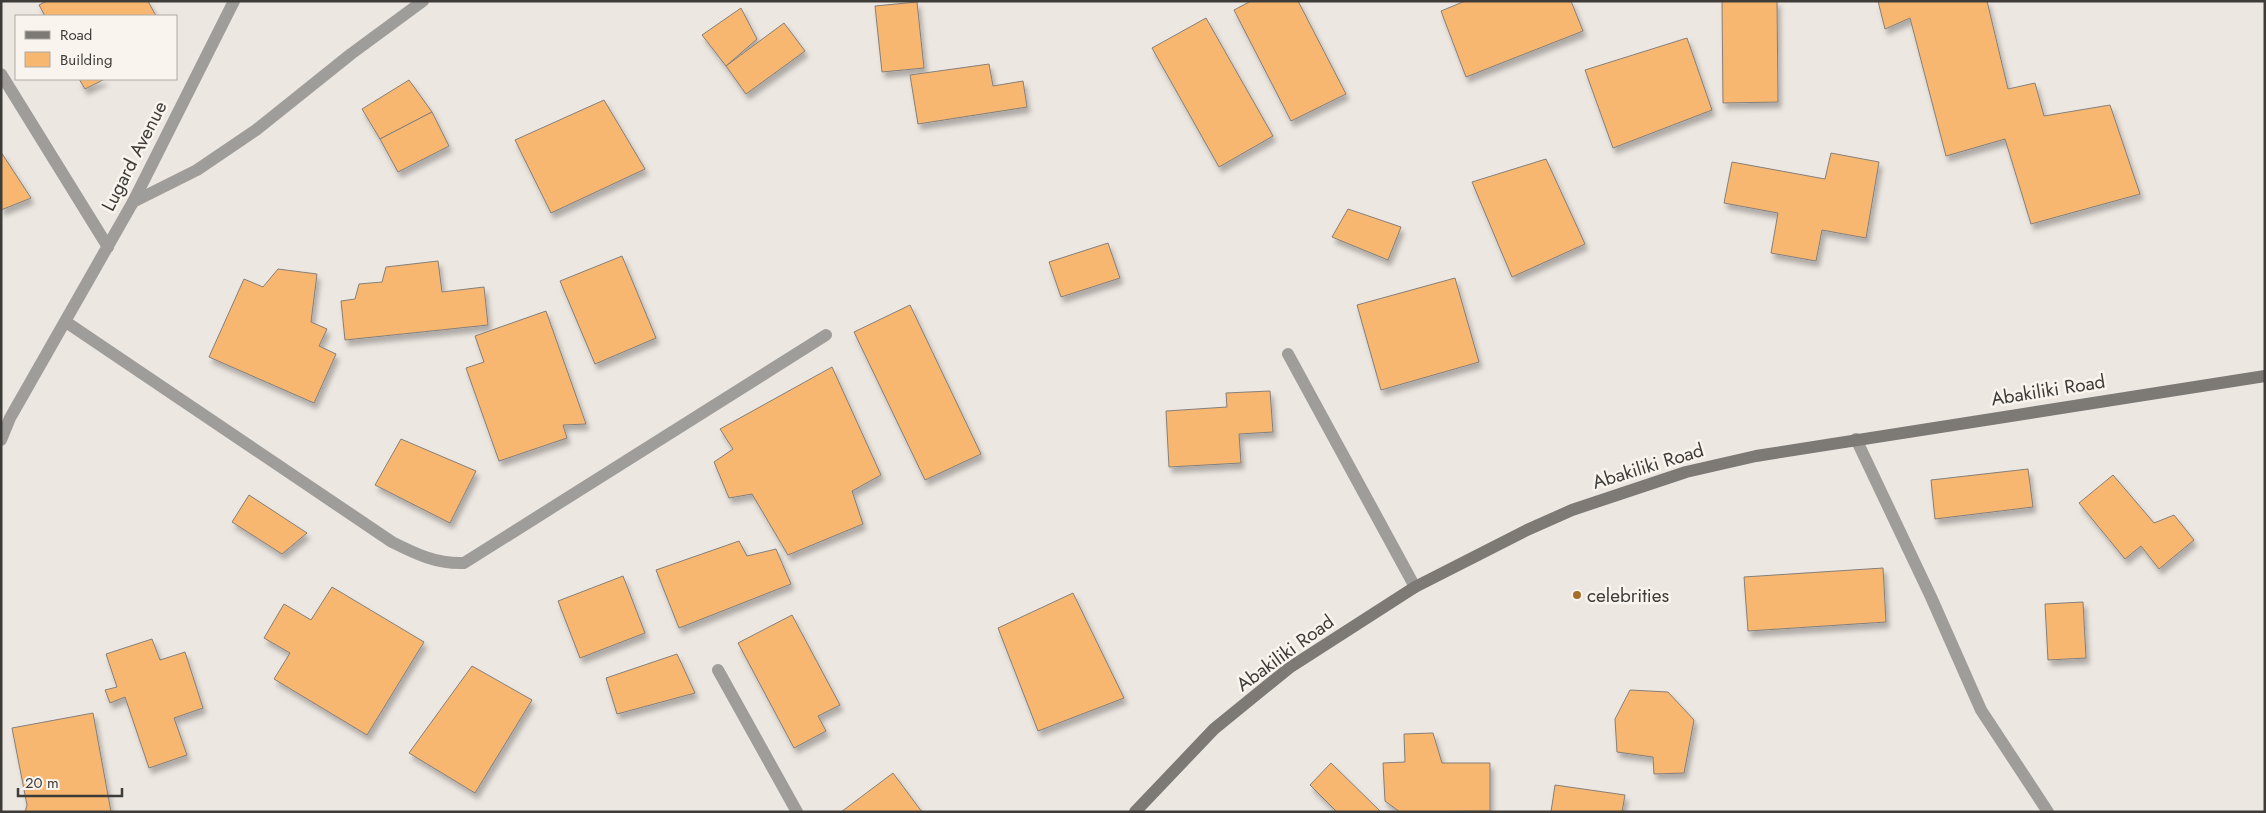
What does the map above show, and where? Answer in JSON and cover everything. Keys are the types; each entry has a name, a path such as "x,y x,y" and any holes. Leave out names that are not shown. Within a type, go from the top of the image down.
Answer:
{"main road":[{"name":"Abakiliki Road","path":"1135,812 1214,729 1289,668 1415,587 1527,530 1572,510 1686,472 1756,456 2265,376"}],"street":[{"name":"Lugard Avenue","path":"1,440 10,418 133,202 234,1"},
{"path":"133,202 197,170 256,130 351,54 423,1"},
{"path":"1,74 108,246"},
{"path":"66,322 392,542 429,560 446,564 464,563 826,335"},
{"path":"1288,354 1415,587"},
{"path":"1856,439 1931,598 1981,710 2048,812"},
{"path":"718,670 797,812"}],"building":[{"path":"47,1 148,1 155,15 44,15 39,5"},
{"path":"1251,1 1298,1 1346,94 1291,121 1234,10"},
{"path":"1465,1 1571,1 1583,31 1466,77 1441,11"},
{"path":"1722,1 1777,1 1778,102 1723,103"},
{"path":"1878,1 1987,1 2008,89 2035,83 2044,116 2110,105 2140,194 2031,224 2005,139 1946,156 1910,18 1885,29"},
{"path":"917,2 924,68 882,72 875,6"},
{"path":"741,8 757,39 726,66 702,35"},
{"path":"1206,18 1273,136 1219,167 1152,48"},
{"path":"784,23 805,51 746,94 726,66"},
{"path":"1687,38 1712,110 1613,148 1585,70"},
{"path":"989,64 993,86 1023,81 1027,107 918,124 910,75"},
{"path":"80,80 103,80 85,89"},
{"path":"409,80 432,112 380,139 362,109"},
{"path":"604,100 645,169 551,213 515,140"},
{"path":"432,112 449,146 398,172 380,139"},
{"path":"1,152 31,198 1,210"},
{"path":"1831,153 1879,162 1866,238 1822,230 1816,261 1771,253 1778,213 1724,203 1732,162 1825,179"},
{"path":"1546,159 1585,244 1512,277 1472,182"},
{"path":"1348,209 1401,227 1388,260 1332,237"},
{"path":"1108,243 1120,278 1061,297 1049,262"},
{"path":"622,256 656,338 595,364 560,281"},
{"path":"438,261 442,292 484,287 488,325 345,340 341,301 355,299 359,284 382,282 386,267"},
{"path":"278,269 317,274 311,322 327,329 319,346 336,354 314,403 209,357 244,279 263,287"},
{"path":"1455,278 1479,362 1381,390 1357,305"},
{"path":"910,305 981,454 925,480 854,332"},
{"path":"546,311 586,424 563,425 567,438 499,461 466,368 484,362 475,336"},
{"path":"832,367 881,475 852,491 863,524 788,555 752,494 729,498 714,462 733,449 720,429"},
{"path":"1270,391 1273,432 1239,434 1241,463 1169,467 1166,411 1227,407 1226,393"},
{"path":"401,439 476,471 450,523 375,485"},
{"path":"2028,469 2033,507 1935,519 1931,480"},
{"path":"2113,475 2154,523 2174,515 2194,540 2159,569 2141,546 2125,559 2079,503"},
{"path":"249,495 307,533 282,554 232,522"},
{"path":"739,541 747,556 776,549 791,584 679,628 656,570"},
{"path":"1883,568 1886,622 1748,631 1744,577"},
{"path":"623,576 645,633 580,658 558,601"},
{"path":"332,587 424,642 367,735 274,679 290,653 264,638 284,604 311,620"},
{"path":"1073,593 1124,698 1038,731 998,628"},
{"path":"2083,602 2086,658 2048,660 2045,604"},
{"path":"792,615 840,705 818,716 826,731 794,748 738,643"},
{"path":"152,639 160,660 185,652 203,708 174,718 187,755 149,768 125,697 110,703 105,690 117,687 106,654"},
{"path":"677,654 695,693 617,714 606,678"},
{"path":"472,666 532,700 475,793 409,753"},
{"path":"1630,690 1668,692 1694,720 1684,773 1654,774 1653,757 1617,752 1615,719"},
{"path":"93,713 111,812 25,812 27,805 12,728"},
{"path":"1433,733 1442,763 1490,763 1490,811 1400,812 1385,801 1383,763 1405,762 1404,734"},
{"path":"1331,763 1381,812 1337,812 1310,785"},
{"path":"893,773 922,812 841,812"},
{"path":"1555,785 1625,795 1622,812 1551,812"}],"place":[{"name":"celebrities","path":"1577,595"}]}
